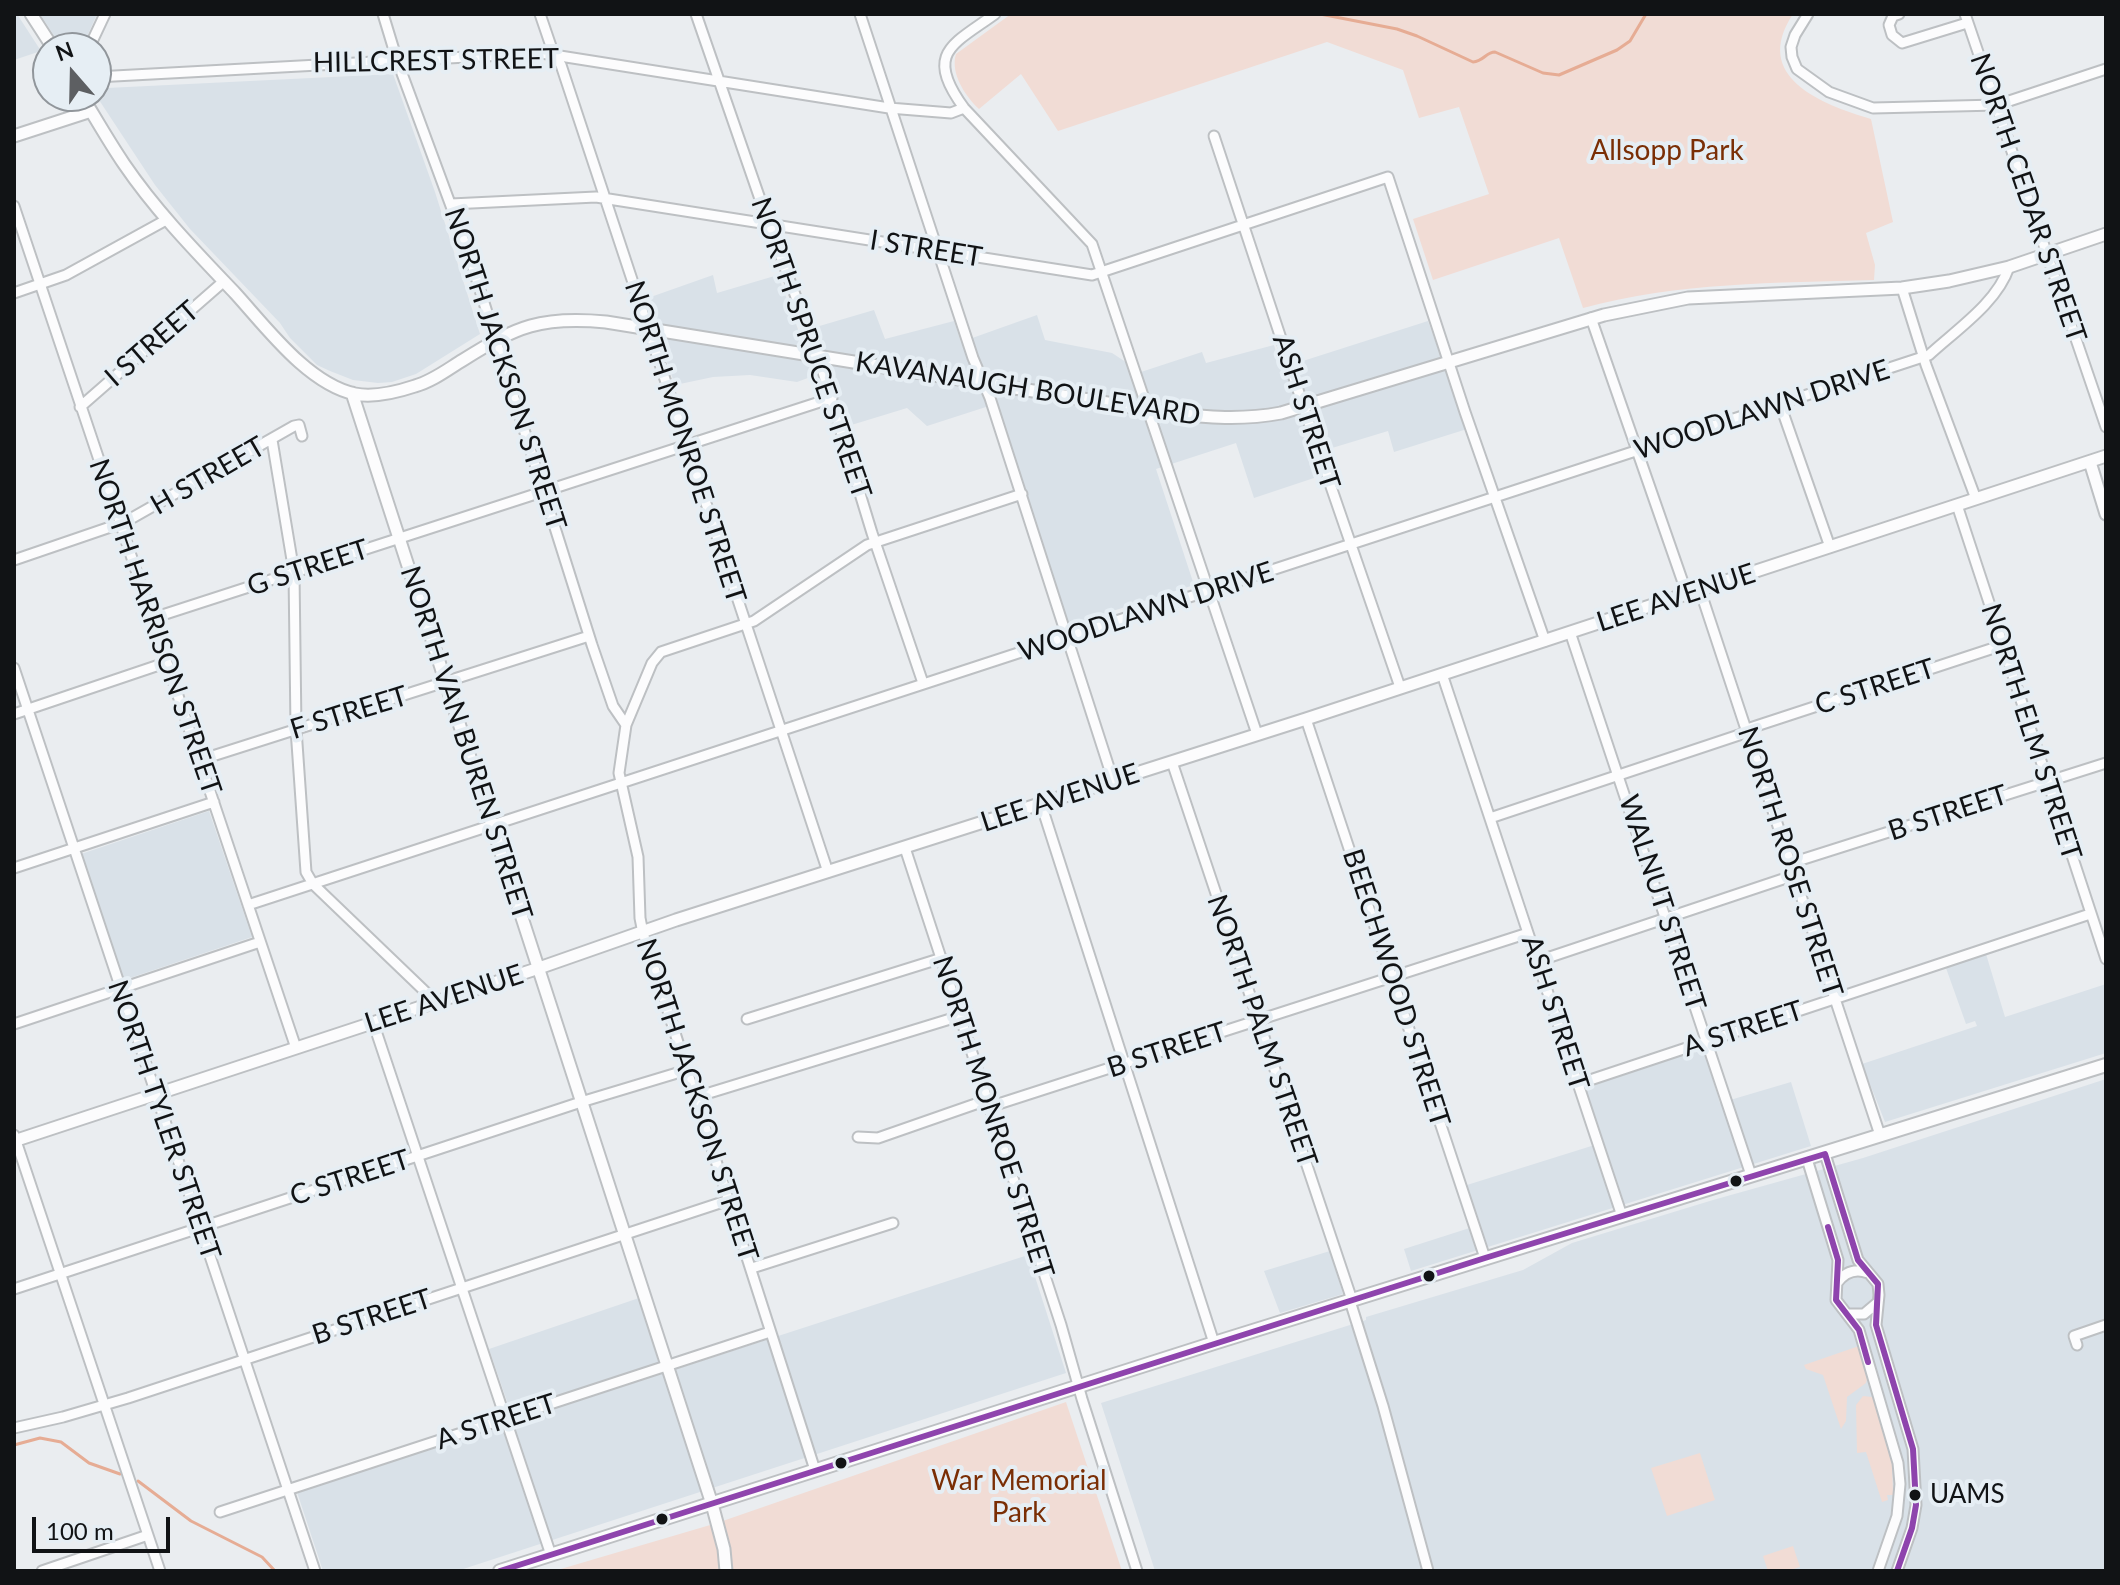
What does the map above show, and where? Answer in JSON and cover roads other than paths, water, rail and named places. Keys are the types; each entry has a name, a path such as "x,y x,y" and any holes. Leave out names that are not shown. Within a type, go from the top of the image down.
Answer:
{"main road":[{"path":"500,1571 1214,1343 2106,1065"}],"street":[{"path":"31,14 43,32"},
{"name":"NORTH JACKSON STREET","path":"383,14 496,339 589,636 613,706 626,725"},
{"name":"NORTH MONROE STREET","path":"540,14 554,55 561,65 828,872"},
{"name":"NORTH SPRUCE STREET","path":"696,14 818,356 923,683"},
{"path":"860,14 889,108 1022,494 1113,780"},
{"path":"995,14 956,41 947,52 946,71 956,98 964,108 1086,235 1103,272 1146,409 1257,734"},
{"path":"1808,14 1791,47 1794,65 1805,77 1841,98 1885,109 1997,105 2106,69"},
{"path":"1899,14 1893,16 1889,25 1892,35 1902,43 1966,18"},
{"name":"NORTH CEDAR STREET","path":"1966,18 2106,427"},
{"name":"HILLCREST STREET","path":"112,78 541,53 889,108 951,113 964,108"},
{"path":"14,136 64,112"},
{"path":"93,112 124,164 166,220 223,282 293,355 319,376 352,393"},
{"name":"ASH STREET","path":"1214,136 1400,687"},
{"name":"I STREET","path":"451,204 605,198 1092,275 1388,177 1448,361"},
{"name":"NORTH HARRISON STREET","path":"14,206 296,1048"},
{"path":"14,293 66,275 166,220"},
{"name":"KAVANAUGH BOULEVARD","path":"352,393 375,395 418,385 496,339 525,326 558,319 606,322 1231,420 1303,407 1591,318 1688,298 1902,288 1962,279 2009,267 2106,234"},
{"name":"WOODLAWN DRIVE","path":"248,905 1924,357 1985,303 2005,280 2009,267"},
{"name":"I STREET","path":"80,407 223,282"},
{"path":"1902,288 1976,499"},
{"path":"1591,318 1687,594"},
{"path":"1448,361 1545,641"},
{"name":"NORTH VAN BUREN STREET","path":"352,393 712,1504 724,1549 726,1571"},
{"name":"G STREET","path":"150,619 832,398"},
{"path":"1780,404 1830,547"},
{"name":"H STREET","path":"14,560 120,525 272,440 279,433 299,425 302,436"},
{"path":"272,440 294,572 296,729 306,872 313,884 436,1002"},
{"name":"LEE AVENUE","path":"15,1139 2106,456"},
{"path":"2090,462 2106,514"},
{"name":"NORTH JACKSON STREET","path":"815,1470 643,933 638,857 619,773 626,725 657,654 765,615 853,554 876,542 1022,494"},
{"name":"NORTH ELM STREET","path":"1957,505 2106,959"},
{"name":"NORTH ROSE STREET","path":"1700,590 1880,1135"},
{"name":"WALNUT STREET","path":"1570,632 1751,1175"},
{"name":"F STREET","path":"200,760 589,636"},
{"name":"C STREET","path":"1490,818 2003,645"},
{"path":"14,714 165,663"},
{"name":"NORTH TYLER STREET","path":"14,668 315,1571"},
{"name":"ASH STREET","path":"1442,674 1622,1216"},
{"name":"BEECHWOOD STREET","path":"1306,719 1485,1258"},
{"name":"NORTH PALM STREET","path":"1172,762 1351,1300 1381,1396 1428,1571"},
{"name":"B STREET","path":"1791,863 2106,763"},
{"path":"14,868 214,802"},
{"path":"1041,804 1214,1343"},
{"name":"NORTH MONROE STREET","path":"905,848 1061,1325 1137,1571"},
{"path":"1538,961 1795,875"},
{"name":"A STREET","path":"1578,1084 2090,914"},
{"name":"B STREET","path":"858,1137 878,1138 1122,1064 1528,933"},
{"path":"14,1024 260,942"},
{"path":"747,1019 942,958"},
{"path":"696,1097 960,1016"},
{"path":"373,1022 551,1555"},
{"name":"C STREET","path":"14,1289 687,1070"},
{"path":"15,1139 160,1571"},
{"path":"1825,1154 1858,1260 1878,1284 1876,1325 1911,1443 1916,1476 1912,1528 1897,1571"},
{"path":"1807,1159 1838,1260 1836,1300 1859,1330 1896,1452 1900,1475 1897,1516 1878,1571"},
{"name":"B STREET","path":"14,1428 104,1404 729,1200"},
{"path":"752,1268 893,1223"},
{"path":"1837,1283 1856,1270 1869,1274"},
{"path":"1848,1314 1864,1314 1877,1303"},
{"path":"2077,1345 2074,1336 2106,1325"},
{"name":"A STREET","path":"220,1512 770,1332"},
{"path":"42,1571 148,1535"}],"waterway":[{"path":"1320,14 1397,29 1473,62 1495,52 1543,73 1559,75 1617,50 1630,41 1646,14"},
{"path":"14,1445 40,1438 61,1442 89,1463 120,1474"},
{"path":"138,1481 191,1521 262,1557 275,1571"}],"place":[{"name":"UAMS","path":"1915,1495"}],"park label":[{"name":"Allsopp Park","path":"1667,151"},
{"name":"War Memorial Park","path":"1019,1497"}]}
